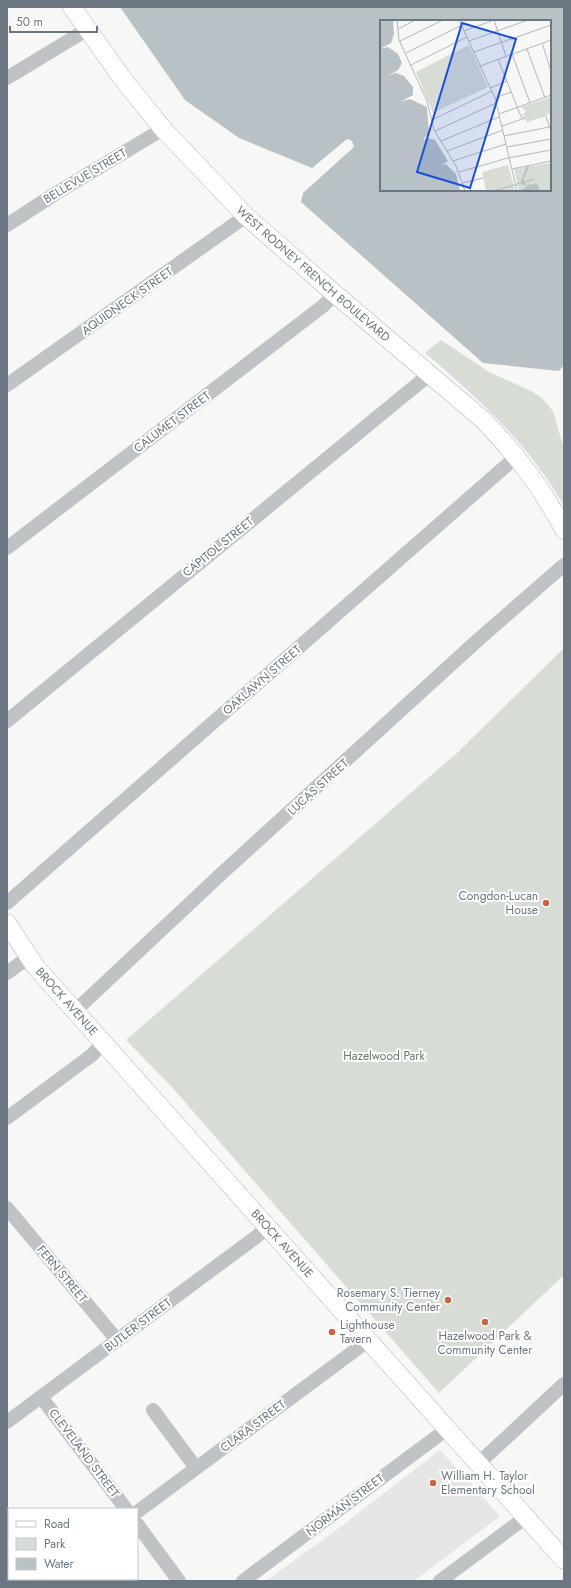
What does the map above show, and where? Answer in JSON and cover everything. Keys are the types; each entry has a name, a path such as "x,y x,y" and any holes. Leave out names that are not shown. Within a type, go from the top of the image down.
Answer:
{"main road":[{"name":"WEST RODNEY FRENCH BOULEVARD","path":"72,7 122,78 164,129 246,216 481,418 516,457 541,489 564,530"},
{"name":"BROCK AVENUE","path":"7,923 29,957 75,1011 564,1560"}],"street":[{"path":"7,78 88,29"},
{"name":"BELLEVUE STREET","path":"7,225 65,188 164,129"},
{"name":"AQUIDNECK STREET","path":"7,385 246,216"},
{"name":"CALUMET STREET","path":"7,548 328,302 335,294"},
{"name":"CAPITOL STREET","path":"7,721 430,374"},
{"name":"OAKLAWN STREET","path":"7,903 516,457"},
{"name":"LUCAS STREET","path":"75,1011 220,875 479,639 564,565"},
{"path":"7,973 29,957"},
{"path":"7,1118 92,1054 103,1043"},
{"name":"FERN STREET","path":"7,1208 117,1340"},
{"name":"BUTLER STREET","path":"7,1422 268,1228"},
{"name":"CLARA STREET","path":"138,1511 369,1340"},
{"path":"478,1464 564,1384"},
{"name":"CLEVELAND STREET","path":"41,1397 125,1508"},
{"path":"153,1410 196,1468"},
{"name":"NORMAN STREET","path":"243,1581 447,1429"},
{"path":"440,1581 526,1517"},
{"path":"138,1525 179,1581"}],"shaded area":[{"name":"William H. Taylor Elementary School","path":"440,1450 500,1516 414,1581 266,1581 335,1531"}],"green space":[{"path":"441,340 489,372 531,391 542,398 553,411 564,449 564,506 550,483 519,442 484,405 425,353"},
{"name":"Hazelwood Park","path":"564,648 564,1275 439,1393 170,1085 126,1040 458,752"}],"water":[{"path":"120,7 564,7 564,365 559,371 483,363 301,202 303,193 354,147 352,141 347,139 312,168 239,138 185,100"}],"place":[{"name":"Congdon-Lucan House","path":"546,903"},
{"name":"Rosemary S. Tierney Community Center","path":"448,1300"},
{"name":"Hazelwood Park & Community Center","path":"485,1322"},
{"name":"Lighthouse Tavern","path":"332,1332"},
{"name":"William H. Taylor Elementary School","path":"433,1483"}]}
